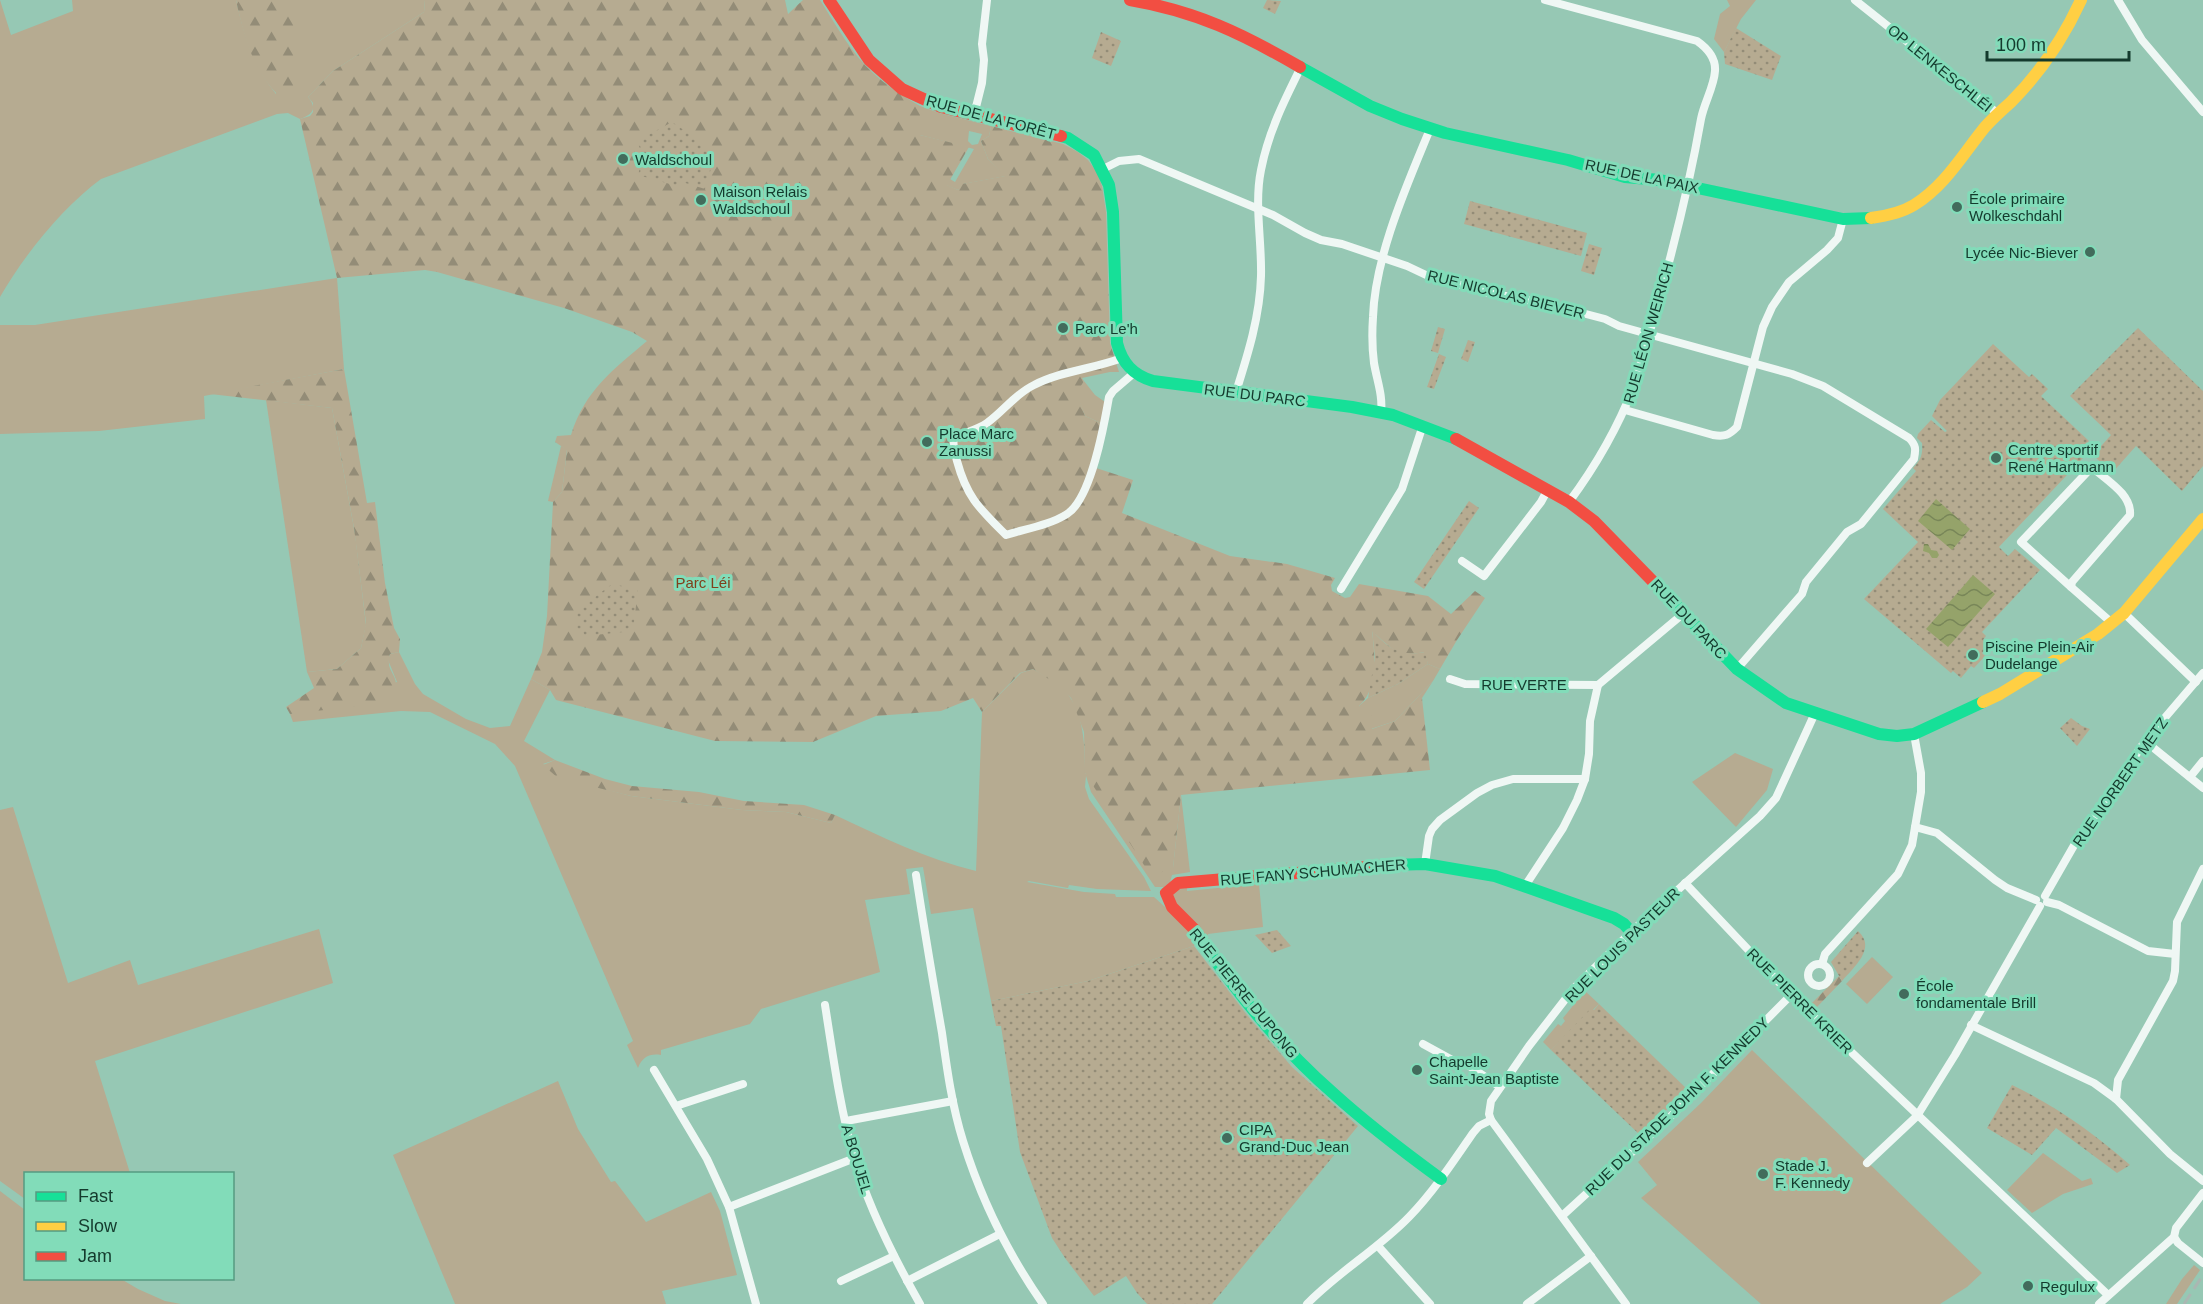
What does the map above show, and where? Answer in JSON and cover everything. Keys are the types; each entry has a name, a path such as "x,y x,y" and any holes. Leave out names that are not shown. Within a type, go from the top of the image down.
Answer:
{"street":[{"name":"RUE DE LA FORÊT","path":"829,0 869,60 888,78 923,100 941,107 1068,138 1094,156 1109,185 1113,212 1117,343 1122,358 1134,373"},
{"path":"974,114 982,83 984,60 982,32 987,0"},
{"name":"RUE DE LA PAIX","path":"1130,0 1169,7 1232,30 1370,105 1430,129 1520,148 1651,181 1660,180 1843,219 1874,218 1897,213 1925,198 1942,182 1997,114 2010,103 2058,43 2081,0"},
{"name":"RUE LÉON WEIRICH","path":"1545,0 1686,36 1697,41 1710,52 1715,72 1702,113 1689,186 1649,334 1625,410 1606,445 1569,502"},
{"name":"OP LENKESCHLÉI","path":"1855,0 1997,114"},
{"path":"2118,0 2142,40 2203,112"},
{"path":"1236,393 1256,324 1260,300 1258,210 1261,171 1275,120 1301,67"},
{"path":"1381,413 1383,399 1374,364 1375,292 1404,192 1430,129"},
{"name":"RUE NICOLAS BIEVER","path":"1103,170 1119,161 1139,159 1273,215 1321,240 1342,244 1407,266 1425,275 1484,292 1544,303 1792,374 1823,386 1909,438 1915,443 1914,459 1861,524 1847,532 1806,582 1800,596 1737,669"},
{"path":"1625,410 1713,435 1722,437 1730,435 1737,427 1763,327 1772,307 1789,282 1838,238 1843,219"},
{"path":"1122,358 1050,378 1034,385 1008,402 990,421 954,438 953,445 963,483 969,495 1006,535 1057,519 1075,508 1086,490 1109,397 1134,373"},
{"name":"RUE DU PARC","path":"1134,373 1152,381 1353,407 1423,425 1467,444 1548,489 1594,521 1737,669 1779,699 1879,734 1897,736 1914,734 2000,694 2098,634 2124,613 2203,519"},
{"path":"1341,589 1402,489 1423,425"},
{"path":"2071,587 2072,582 2130,515 2131,506 2127,498 2092,467 2021,542 2071,587 2112,622"},
{"path":"1462,561 1484,576 1541,502 1548,489"},
{"path":"1525,886 1563,828 1585,779 1589,754 1590,721 1598,685 1684,613"},
{"path":"2124,613 2196,682"},
{"name":"RUE NORBERT METZ","path":"1917,1116 2080,835 2089,826 2145,741 2203,673"},
{"name":"RUE VERTE","path":"1450,678 1465,684 1598,685"},
{"name":"RUE LOUIS PASTEUR","path":"1491,1120 1489,1107 1500,1087 1574,988 1631,932 1760,816 1776,798 1815,713"},
{"path":"1822,964 1825,954 1898,874 1912,845 1921,792 1921,773 1914,734"},
{"path":"2145,741 2203,788"},
{"path":"2190,777 2203,761"},
{"path":"1425,864 1432,829 1440,820 1492,785 1513,779 1585,779"},
{"path":"1915,826 1937,833 2007,888 2059,905 2148,951 2175,954"},
{"name":"RUE FANY SCHUMACHER","path":"1166,893 1178,883 1396,864 1425,864 1461,869 1525,886 1614,918 1631,932"},
{"path":"2116,1099 2118,1080 2173,981 2177,921 2203,869"},
{"path":"916,875 953,1101 962,1139 976,1179 1000,1234 1024,1277 1043,1304"},
{"name":"RUE PIERRE KRIER","path":"1685,883 1791,994 2108,1295"},
{"name":"RUE PIERRE DUPONG","path":"1166,893 1172,907 1196,932 1240,992 1288,1050 1331,1092 1392,1143 1441,1179"},
{"name":"RUE DU STADE JOHN F. KENNEDY","path":"1562,1216 1666,1121 1791,994"},
{"name":"A BOUJEL","path":"825,1005 855,1158 873,1209 894,1256 920,1304"},
{"path":"1971,1025 2094,1083 2116,1099 2170,1154 2203,1181"},
{"path":"1422,1044 1454,1061 1465,1063 1500,1087"},
{"path":"654,1070 707,1159 729,1207 756,1304"},
{"path":"676,1106 743,1084"},
{"path":"846,1121 953,1101"},
{"path":"1867,1163 1917,1116"},
{"path":"1307,1304 1322,1289 1378,1246 1409,1217 1441,1179 1473,1133 1479,1126 1491,1120 1626,1304"},
{"path":"729,1207 855,1158"},
{"path":"2098,1304 2174,1237 2176,1228 2203,1193"},
{"path":"907,1281 1000,1234"},
{"path":"2174,1237 2203,1263"},
{"path":"1378,1246 1430,1304"},
{"path":"841,1281 894,1256"},
{"path":"1527,1304 1591,1256"}],"green space":[{"path":"0,0 11,35 73,11 72,0 236,0 250,50 276,94 297,0 425,0 424,12 333,71 308,97 313,108 308,116 300,119 288,113 277,114 101,179 73,203 45,233 0,297"},
{"path":"236,0 297,0 297,96 293,101 286,102 275,92 258,68 247,42"},
{"name":"Parc Léi","path":"425,0 785,0 788,14 803,0 820,0 844,38 865,65 890,87 920,106 920,135 969,147 947,185 958,190 962,184 1005,176 988,159 981,141 989,136 991,126 1063,144 1078,152 1097,172 1102,186 1106,212 1110,343 1119,372 1082,378 1084,381 1077,392 1085,416 1103,424 1093,467 1133,480 1122,513 1230,556 1287,564 1335,578 1331,585 1332,591 1345,598 1350,597 1359,584 1428,596 1451,614 1475,591 1485,598 1440,669 1428,664 1424,652 1407,654 1395,650 1372,631 1373,681 1365,699 1359,706 1372,715 1372,729 1395,721 1433,681 1422,698 1430,770 1181,795 1173,868 1151,876 1085,773 1084,732 1071,698 1058,685 1033,669 1020,673 982,712 973,698 941,711 876,716 813,742 715,741 556,700 550,690 531,679 542,652 547,616 553,502 562,492 567,450 555,442 557,436 571,435 592,393 647,341 632,332 564,308 437,272 425,270 337,278 300,119 310,116 313,112 313,103 308,97 333,71 424,12"},
{"path":"1267,0 1281,1 1275,14 1263,8"},
{"path":"1727,0 1756,0 1741,19 1724,52 1714,39 1720,14 1730,6"},
{"path":"1736,28 1781,56 1772,80 1725,64 1724,52"},
{"path":"1101,32 1121,41 1111,66 1092,58"},
{"path":"920,106 991,126 989,136 981,141 988,159 1006,176 963,184 958,190 946,185 950,179 955,182 974,149 920,135","holes":["969,131 982,134 978,144 972,145 968,141"]},
{"path":"672,122 704,144 712,165 705,189 679,181 677,186 638,175 643,156 637,141"},
{"path":"1470,201 1587,233 1581,256 1464,224"},
{"path":"1589,244 1602,248 1594,275 1581,271"},
{"path":"337,278 344,369 204,396 205,419 99,431 0,434 0,325 35,325"},
{"path":"1438,327 1445,329 1438,353 1431,351"},
{"path":"2138,328 2203,391 2203,466 2182,491 2136,446 2112,473 2093,455 2111,435 2070,396"},
{"path":"1468,340 1475,342 1468,362 1461,359"},
{"path":"1993,344 2029,377 2032,374 2048,389 2041,396 2089,441 2079,451 2084,457 1999,547 2008,556 2015,549 2040,570 1982,632 1986,636 1983,640 1987,643 1985,645 1987,648 1982,653 1985,656 1974,668 1971,666 1961,678 1953,671 1951,673 1864,599 1918,542 1883,509 1916,471 1913,468 1920,459 1922,450 1922,443 1917,438 1918,434 1931,420 1945,432 1947,431 1932,416 1940,400"},
{"path":"1439,354 1446,357 1434,389 1427,387"},
{"path":"344,369 367,503 375,502 385,583 394,628 400,639 399,652 390,654 389,662 396,681 392,694 385,703 290,714 286,707 314,688 307,672 337,669 361,648 366,623 354,528 332,408 210,394"},
{"path":"1084,381 1095,395 1108,404 1103,424 1085,416 1076,392"},
{"path":"266,400 332,408 355,534 366,625 361,648 337,669 307,672"},
{"path":"561,446 567,449 562,492 553,502 548,501"},
{"path":"1469,501 1479,508 1424,589 1414,582"},
{"path":"612,584 638,589 633,631 585,636 582,630 576,629 577,611"},
{"path":"1372,630 1383,642 1395,650 1409,653 1425,652 1428,664 1398,684 1368,698 1375,657"},
{"path":"399,652 415,684 423,694 466,719 490,728 510,726 531,679 550,690 524,741 555,760 543,764 601,788 631,796 742,810 786,812 831,823 835,815 922,854 976,871 982,712 1021,673 1033,669 1058,684 1067,693 1078,713 1083,737 1085,773 1173,868 1181,795 1190,872 1172,875 1170,882 1164,887 1155,887 1091,792 1086,776 1085,787 1089,799 1144,877 1151,891 1097,889 1069,885 1068,888 1027,882 1084,892 1115,894 1116,897 1154,897 1196,935 1194,946 1088,981 991,1001 973,908 931,914 923,867 906,869 910,894 865,900 880,972 761,1009 750,1024 661,1050 661,1055 647,1057 638,1068 627,1045 633,1041 515,766 495,744 430,712 401,711 293,722 290,714 397,682 388,660 390,654"},
{"path":"1428,664 1440,669 1433,681 1395,721 1371,729 1359,706 1368,698 1398,684"},
{"path":"2071,718 2090,729 2077,746 2060,728"},
{"path":"1735,753 1773,769 1767,790 1736,827 1692,782"},
{"path":"555,760 605,779 632,786 699,792 744,801 804,805 835,815 831,823 786,812 742,810 631,796 558,778 543,765"},
{"path":"13,807 68,983 130,960 138,985 319,929 333,983 95,1061 130,1172 24,1172 24,1198 0,1181 0,810"},
{"path":"1259,884 1263,927 1208,934 1207,937 1175,905 1172,895 1178,889 1187,888 1187,891"},
{"path":"1277,930 1291,946 1272,953 1255,935"},
{"path":"1858,931 1863,937 1864,951 1857,964 1842,981 1831,962"},
{"path":"1194,946 1247,1015 1292,1067 1358,1126 1212,1304 1147,1304 1126,1276 1094,1296 1052,1238 1020,1152 1001,1026 996,1026 991,1001 1088,981"},
{"path":"1872,957 1893,977 1867,1004 1846,984"},
{"path":"1839,976 1842,981 1817,1007 1812,1003"},
{"path":"1585,991 1599,1004 1551,1050 1543,1042 1558,1024 1561,1026 1565,1021 1563,1018"},
{"path":"1599,1004 1688,1090 1641,1136 1551,1050 1591,1008 1594,1010"},
{"name":"Stade J. F. Kennedy","path":"1752,1050 1982,1273 1967,1287 1940,1304 1761,1304 1641,1198 1657,1185 1638,1162 1701,1103"},
{"path":"558,1081 578,1129 611,1182 615,1181 646,1222 711,1192 720,1211 737,1275 662,1291 666,1304 455,1304 393,1155"},
{"path":"2012,1085 2074,1121 2130,1165 2117,1173 2056,1128 2032,1155 1987,1128"},
{"path":"2043,1153 2082,1181 2091,1178 2093,1184 2063,1194 2032,1213 2007,1190"},
{"path":"0,1191 24,1209 24,1280 123,1280 165,1301 181,1304 0,1304"},
{"path":"2194,1265 2200,1270 2177,1304 2166,1304 2182,1279"}],"water":[{"path":"1936,499 1970,529 1952,550 1918,521"},
{"path":"1924,544 1928,544 1931,550 1937,551 1939,555 1937,558 1932,558 1929,553 1923,551"},
{"path":"1973,575 1995,594 1948,647 1926,629"}],"railway":[{"path":"2184,1304 2203,1275"}],"traffic: fast":[{"path":"1300,67 1370,106 1445,133 1568,160 1625,177 1660,180 1843,219 1871,218"},
{"path":"1061,136 1094,155 1109,185 1113,212 1117,343 1122,357 1134,372 1153,381 1352,407 1393,415 1456,439"},
{"path":"1671,600 1737,669 1786,703 1879,734 1897,736 1914,734 1983,702"},
{"path":"1390,865 1425,864 1495,876 1614,918 1631,932"},
{"path":"1209,951 1251,1008 1299,1061 1359,1116 1441,1179"}],"traffic: slow":[{"path":"1871,218 1909,208 1935,189 1985,127 2022,91 2041,67 2059,41 2081,0"},
{"path":"1983,702 2098,634 2124,613 2203,519"}],"traffic: jam":[{"path":"829,0 869,60 902,89 941,107 1061,136"},
{"path":"1130,0 1198,17 1239,34 1300,67"},
{"path":"1456,439 1569,502 1594,521 1671,600"},
{"path":"1209,951 1196,931 1172,907 1166,893 1178,883 1390,865"}],"place":[{"name":"Waldschoul","path":"623,159"},
{"name":"Maison Relais Waldschoul","path":"701,200"},
{"name":"École primaire Wolkeschdahl","path":"1957,207"},
{"name":"Lycée Nic-Biever","path":"2090,252"},
{"name":"Parc Le'h","path":"1063,328"},
{"name":"Place Marc Zanussi","path":"927,442"},
{"name":"Centre sportif René Hartmann","path":"1996,458"},
{"name":"Piscine Plein-Air Dudelange","path":"1973,655"},
{"name":"École fondamentale Brill","path":"1904,994"},
{"name":"Chapelle Saint-Jean Baptiste","path":"1417,1070"},
{"name":"CIPA Grand-Duc Jean","path":"1227,1138"},
{"name":"Stade J. F. Kennedy","path":"1763,1174"},
{"name":"Regulux","path":"2028,1286"}]}
